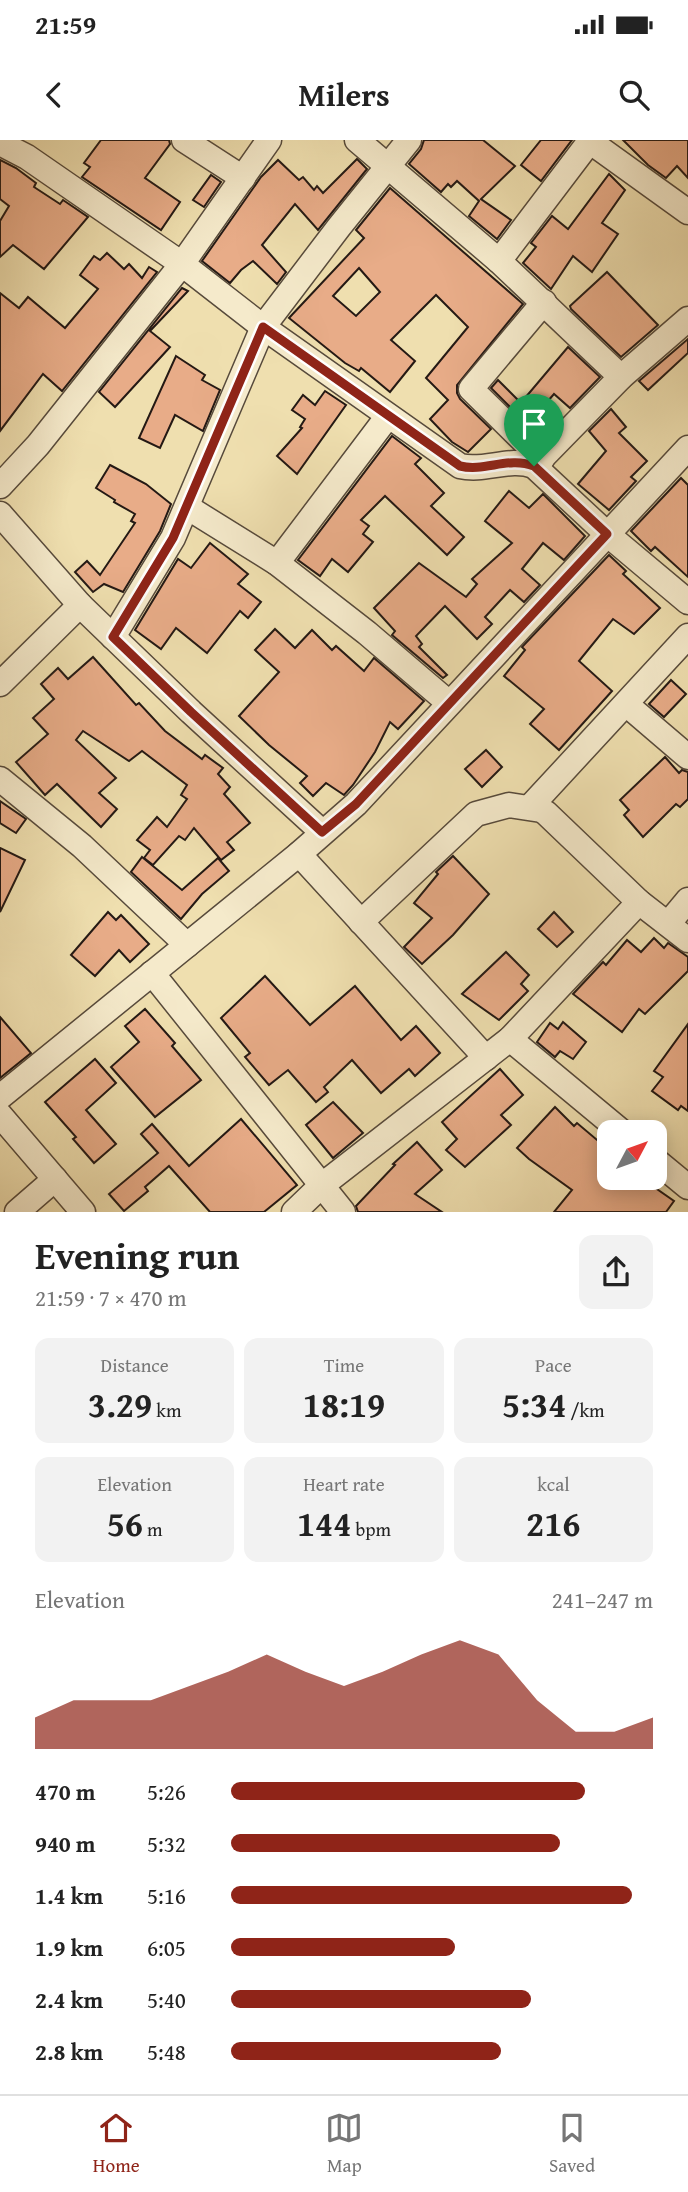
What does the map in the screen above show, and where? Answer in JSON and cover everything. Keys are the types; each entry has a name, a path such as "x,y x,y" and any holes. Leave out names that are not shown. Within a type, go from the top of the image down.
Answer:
{"street":[{"path":"184,140 243,178"},
{"path":"0,486 38,445 182,264 269,140"},
{"path":"357,140 499,261 621,377"},
{"path":"113,637 173,538 263,327 409,140"},
{"path":"499,261 589,141 687,211"},
{"path":"0,143 27,158 182,264 263,327 460,466 471,468 506,462 538,463 621,377 688,319"},
{"path":"544,302 471,389 607,534 688,602"},
{"path":"277,563 388,416"},
{"path":"0,1097 299,854 356,804 688,448"},
{"path":"187,508 277,563 367,633 449,703"},
{"path":"0,514 80,605 191,712 322,832"},
{"path":"0,684 80,605"},
{"path":"530,807 688,636"},
{"path":"626,704 688,757"},
{"path":"0,779 82,846 187,945"},
{"path":"361,922 476,814 509,805 530,807 546,813 639,902 688,940"},
{"path":"299,854 486,1058"},
{"path":"668,924 688,900"},
{"path":"294,1212 321,1186 510,1039 639,902"},
{"path":"152,974 344,1212"},
{"path":"510,1039 608,1120"},
{"path":"0,1115 83,1212"},
{"path":"667,1170 688,1187"},
{"path":"17,1212 55,1179"}],"building":[{"path":"101,140 169,140 170,144 145,178 180,202 161,230 82,177 90,167 84,163"},
{"path":"424,140 483,140 515,166 481,199 511,220 497,239 469,216 479,201 457,181 451,187 448,184 441,192 409,164 421,149"},
{"path":"541,140 572,140 541,181 521,165"},
{"path":"623,140 688,140 688,178 677,166 666,178 648,165"},
{"path":"357,159 367,169 318,230 295,204 262,245 286,272 277,284 253,261 230,283 202,261 261,177 278,160 299,180 303,177 314,190 317,186 323,193"},
{"path":"0,160 16,168 36,183 34,187 60,204 63,200 88,217 44,269 13,245 0,257 0,221 9,206 0,199"},
{"path":"609,174 625,190 602,223 618,234 592,272 573,256 551,289 523,263 536,247 531,243 552,216 568,229"},
{"path":"211,175 221,182 204,207 193,200"},
{"path":"390,188 523,304 457,385 460,399 491,429 468,452 452,442 430,419 448,400 426,378 468,327 436,295 391,340 415,361 390,392 361,368 359,371 345,363 289,318 364,238 356,230","holes":["359,268 380,292 356,316 333,296"]},
{"path":"107,253 124,269 129,264 142,278 149,267 157,272 62,391 43,374 0,431 0,293 19,308 28,297 65,328 98,289 80,275 94,256 100,260"},
{"path":"607,272 658,325 621,357 570,306"},
{"path":"182,288 188,291 150,331 170,347 115,407 99,392"},
{"path":"688,339 688,353 648,390 639,381"},
{"path":"568,347 600,377 570,408 554,394 528,424 514,411"},
{"path":"176,356 205,375 202,380 220,390 203,431 175,415 160,448 139,438"},
{"path":"498,380 519,401 512,409 491,388"},
{"path":"325,391 346,405 297,474 277,456 302,428 300,427 305,419 292,410 303,395 315,405"},
{"path":"611,409 626,427 619,433 647,461 631,477 636,481 609,510 578,484 606,451 589,431"},
{"path":"392,436 421,458 415,464 444,493 431,506 464,537 447,555 385,496 361,520 369,526 363,534 373,542 348,572 332,559 320,576 298,560"},
{"path":"110,465 146,484 171,504 160,531 123,592 104,584 93,592 75,572 87,561 100,575 135,523 131,521 135,514 96,488"},
{"path":"681,478 688,485 688,577 655,547 651,551 631,531"},
{"path":"509,491 529,508 543,494 585,536 564,560 543,543 522,569 540,585 524,602 510,590 485,617 492,624 477,639 445,606 416,636 422,644 419,647 447,675 443,678 392,635 395,631 374,608 419,563 466,597 477,584 472,579 512,543 485,521"},
{"path":"210,543 248,574 238,584 261,602 248,618 240,611 207,653 176,628 161,649 135,630 178,559 191,568"},
{"path":"609,555 626,571 623,574 660,608 634,634 613,619 579,661 612,691 559,750 530,724 544,709 504,676 525,650 522,647"},
{"path":"275,629 295,648 312,630 332,650 336,646 364,671 374,658 424,701 398,729 390,722 375,752 344,795 326,783 313,796 300,783 307,776 239,716 279,672 255,650"},
{"path":"93,657 136,705 139,703 165,731 202,759 205,755 223,768 218,774 230,787 224,794 250,823 227,842 234,850 221,860 194,828 185,840 179,836 153,865 144,858 150,850 137,840 157,817 167,827 187,799 181,795 187,785 142,751 129,761 83,731 76,740 116,778 99,793 117,809 101,827 57,784 45,795 16,762 48,734 33,718 54,699 41,684 58,668 68,679"},
{"path":"671,680 686,694 664,717 649,704"},
{"path":"486,750 502,767 482,787 465,769"},
{"path":"665,757 679,773 682,770 688,772 688,799 680,807 676,804 643,837 624,815 629,810 620,800"},
{"path":"0,801 26,819 16,833 0,823"},
{"path":"0,848 25,860 0,912"},
{"path":"453,856 489,894 453,935 422,964 404,947 432,918 414,903 438,874 436,872"},
{"path":"142,857 182,890 218,858 229,871 202,894 181,919 131,872"},
{"path":"108,912 116,920 121,915 149,944 130,962 119,950 95,976 71,955"},
{"path":"554,912 573,932 557,947 538,929"},
{"path":"654,938 664,948 668,943 688,957 688,971 645,1014 639,1009 622,1032 573,994 603,962 606,965 627,940 641,952"},
{"path":"506,952 529,975 521,984 528,991 499,1020 462,994"},
{"path":"265,976 310,1025 355,986 401,1040 416,1026 440,1053 415,1076 409,1069 381,1093 352,1060 324,1087 328,1092 316,1102 288,1070 269,1085 245,1057 250,1053 221,1018"},
{"path":"145,1009 175,1043 172,1046 201,1080 155,1117 111,1067 139,1042 125,1026"},
{"path":"0,1017 31,1053 0,1078"},
{"path":"563,1022 586,1042 573,1059 560,1051 555,1057 537,1042 550,1023 558,1029"},
{"path":"688,1024 688,1111 681,1106 678,1110 652,1091 663,1077 654,1071"},
{"path":"95,1059 116,1083 86,1110 116,1144 94,1163 73,1139 76,1137 45,1102"},
{"path":"500,1069 523,1095 501,1115 511,1125 465,1167 446,1150 457,1139 442,1122"},
{"path":"333,1102 363,1133 333,1158 306,1125"},
{"path":"555,1107 574,1126 577,1123 597,1140 597,1190 658,1190 674,1201 666,1212 554,1212 572,1190 517,1148"},
{"path":"241,1119 297,1185 264,1212 210,1212 169,1166 145,1187 148,1191 124,1211 109,1194 158,1153 141,1134 152,1124 189,1166"},
{"path":"417,1142 442,1170 415,1194 442,1212 358,1212 356,1206 395,1165 393,1164"}],"route":[{"path":"263,327 460,466 471,468 506,462 534,466 607,534 356,804 322,832 113,637 173,538 263,327"}]}
